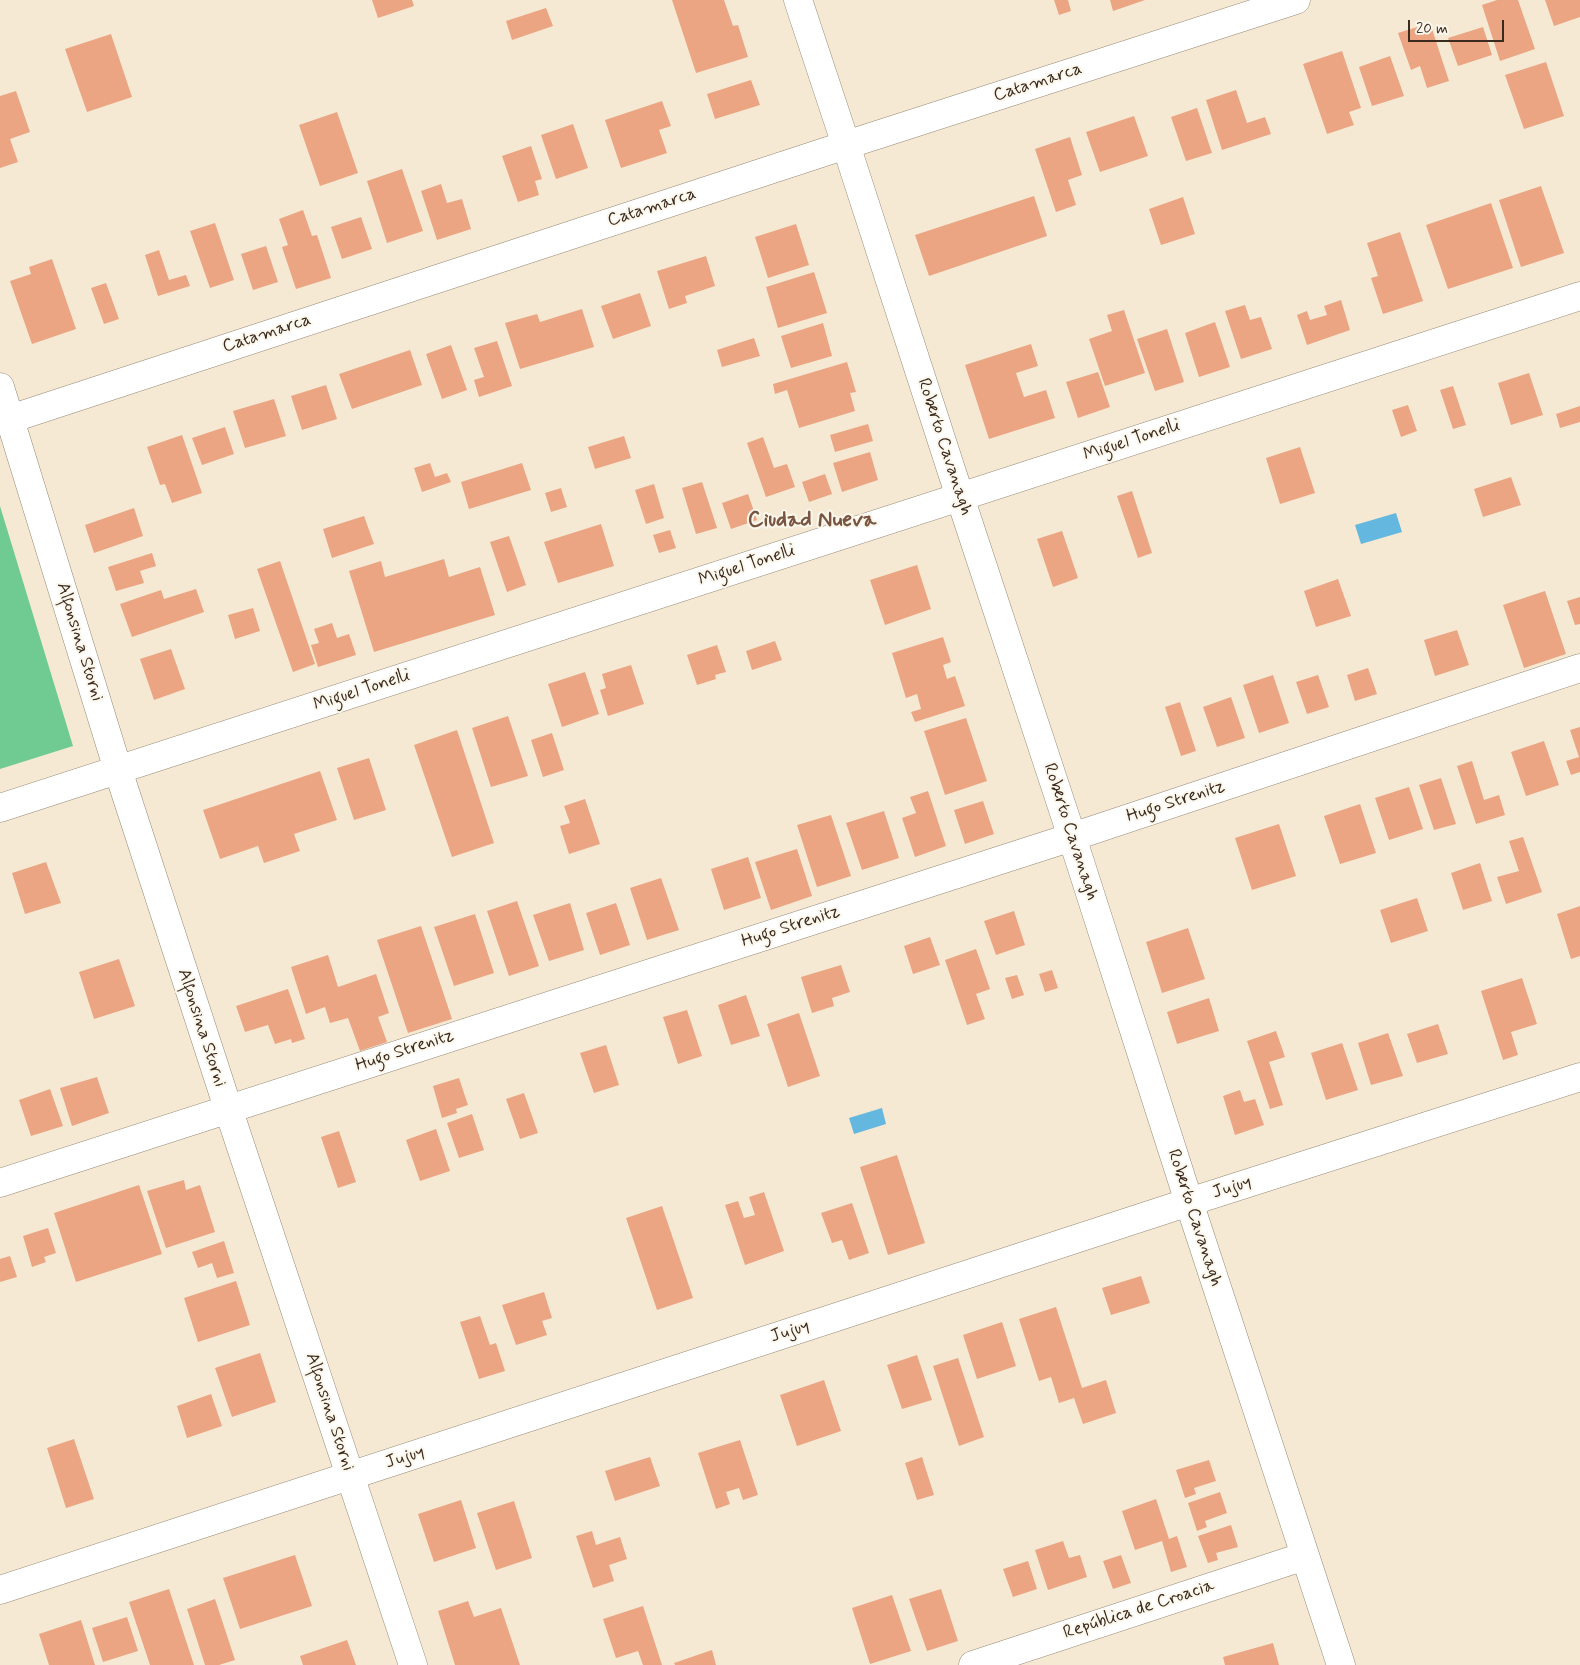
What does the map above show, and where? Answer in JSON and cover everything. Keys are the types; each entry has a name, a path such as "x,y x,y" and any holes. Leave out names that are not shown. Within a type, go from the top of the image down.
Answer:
{"street":[{"name":"Roberto Cavanagh","path":"798,0 1341,1665"},
{"name":"Catamarca","path":"10,418 1296,0"},
{"name":"Miguel Tonelli","path":"0,808 1580,296"},
{"name":"Alfonsina Storni","path":"0,387 118,770 228,1108 414,1665"},
{"name":"Hugo Strenitz","path":"0,1183 1072,836 1580,668"},
{"name":"Jujuy","path":"0,1590 1189,1202 1580,1077"},
{"name":"República de Croacia","path":"973,1665 1305,1556"}],"green space":[{"path":"0,506 73,746 0,769"}],"water":[{"path":"1396,513 1402,532 1361,544 1355,525"},
{"path":"882,1108 886,1124 854,1134 849,1118"}],"building":[{"path":"372,0 412,0 414,6 378,18"},
{"path":"672,0 724,0 733,26 738,25 748,57 696,73"},
{"path":"1054,0 1068,0 1071,11 1059,15"},
{"path":"1110,0 1145,0 1113,11"},
{"path":"1497,0 1518,0 1535,49 1500,61 1482,5"},
{"path":"1545,0 1580,0 1580,17 1554,26"},
{"path":"546,8 553,26 512,40 506,21"},
{"path":"1430,23 1449,81 1427,88 1420,66 1411,70 1398,33"},
{"path":"1483,27 1492,55 1458,66 1448,38"},
{"path":"111,34 132,97 87,112 65,49"},
{"path":"1342,51 1361,108 1349,112 1354,125 1327,134 1303,64"},
{"path":"1390,56 1404,96 1372,106 1359,67"},
{"path":"1546,62 1564,116 1524,129 1505,75"},
{"path":"751,80 760,105 715,119 707,94"},
{"path":"1236,90 1247,123 1265,117 1271,134 1222,150 1206,100"},
{"path":"16,91 30,132 10,139 18,162 0,168 0,96"},
{"path":"662,101 671,126 659,130 667,153 621,168 605,120"},
{"path":"1197,108 1212,153 1186,161 1171,117"},
{"path":"337,112 358,173 320,186 299,125"},
{"path":"1134,116 1148,156 1100,172 1086,132"},
{"path":"573,124 588,168 556,179 541,135"},
{"path":"1070,137 1082,175 1068,180 1076,205 1056,212 1035,149"},
{"path":"531,146 542,179 535,181 539,195 518,202 502,156"},
{"path":"402,169 423,231 387,243 367,181"},
{"path":"441,184 447,203 462,199 471,229 437,240 421,191"},
{"path":"1541,186 1564,253 1521,267 1499,200"},
{"path":"1034,196 1047,236 929,276 915,235"},
{"path":"1183,197 1195,234 1161,245 1149,209"},
{"path":"1491,203 1513,268 1448,289 1426,225"},
{"path":"303,210 312,236 317,235 331,278 296,289 282,247 288,245 279,219"},
{"path":"361,217 372,249 342,259 331,227"},
{"path":"215,223 234,280 210,288 190,231"},
{"path":"796,224 809,265 768,278 755,237"},
{"path":"1400,232 1423,301 1383,314 1371,278 1378,276 1367,243"},
{"path":"266,246 278,282 253,290 241,254"},
{"path":"159,250 169,280 186,275 190,286 158,296 145,255"},
{"path":"706,256 715,286 685,296 687,303 669,309 657,271"},
{"path":"52,259 76,329 32,344 10,281 31,274 29,267"},
{"path":"814,272 827,313 778,328 766,287"},
{"path":"106,283 119,319 104,324 91,288"},
{"path":"640,293 651,326 613,339 601,306"},
{"path":"1341,300 1350,330 1307,345 1297,315 1307,311 1310,320 1327,315 1324,306"},
{"path":"1245,305 1250,320 1261,317 1272,349 1241,359 1225,311"},
{"path":"582,309 594,347 520,369 505,323 537,314 540,322"},
{"path":"1124,310 1145,373 1105,386 1089,339 1112,331 1107,315"},
{"path":"1215,322 1230,367 1199,377 1185,333"},
{"path":"823,323 832,356 791,368 781,336"},
{"path":"1167,329 1184,382 1155,391 1137,339"},
{"path":"754,338 760,356 722,367 717,350"},
{"path":"497,341 512,386 479,397 474,380 484,377 474,348"},
{"path":"1031,344 1038,366 1016,373 1024,397 1046,390 1055,418 989,439 965,365"},
{"path":"451,345 467,390 442,399 426,354"},
{"path":"410,350 422,385 352,409 339,374"},
{"path":"847,362 856,392 850,393 855,411 799,428 787,390 775,394 773,384"},
{"path":"1098,372 1110,407 1078,418 1066,382"},
{"path":"1529,373 1543,415 1511,425 1498,383"},
{"path":"326,385 337,419 302,430 291,396"},
{"path":"1453,386 1466,425 1453,429 1440,390"},
{"path":"274,399 286,436 245,448 233,411"},
{"path":"1408,405 1417,431 1401,437 1392,410"},
{"path":"1580,406 1580,422 1560,428 1556,414"},
{"path":"868,424 873,441 835,452 830,435"},
{"path":"225,427 234,454 202,465 192,438"},
{"path":"182,435 202,493 172,503 165,484 160,485 147,447"},
{"path":"624,436 631,458 595,469 588,447"},
{"path":"763,437 774,468 787,464 795,487 766,497 747,443"},
{"path":"1300,447 1315,493 1280,504 1266,458"},
{"path":"870,452 878,480 842,492 833,463"},
{"path":"430,463 435,477 447,473 451,482 422,492 414,468"},
{"path":"522,463 531,490 469,509 461,482"},
{"path":"825,474 832,494 809,502 802,482"},
{"path":"1511,477 1521,505 1483,517 1474,489"},
{"path":"702,482 717,528 696,534 682,488"},
{"path":"654,484 664,518 646,524 635,490"},
{"path":"561,488 567,507 551,512 545,493"},
{"path":"1132,491 1152,553 1138,558 1117,496"},
{"path":"748,494 757,520 731,529 722,503"},
{"path":"134,508 143,536 94,553 85,525"},
{"path":"364,516 374,544 332,558 323,529"},
{"path":"601,524 614,566 558,583 544,542"},
{"path":"670,530 676,548 659,553 653,535"},
{"path":"1062,531 1078,578 1053,587 1037,539"},
{"path":"509,536 526,585 507,592 490,542"},
{"path":"152,553 156,566 140,571 144,583 116,591 108,567"},
{"path":"444,559 449,577 480,567 495,615 374,652 349,571 381,561 385,577"},
{"path":"280,561 315,664 293,672 257,569"},
{"path":"917,565 931,609 885,625 870,580"},
{"path":"1338,579 1351,616 1316,627 1304,591"},
{"path":"196,589 204,612 132,637 120,604 161,590 164,599"},
{"path":"1545,591 1566,654 1524,668 1503,605"},
{"path":"1580,597 1580,624 1575,625 1567,601"},
{"path":"253,608 260,631 235,639 228,615"},
{"path":"332,623 337,638 349,634 356,655 318,667 311,645 319,643 314,629"},
{"path":"1457,630 1469,665 1435,676 1424,640"},
{"path":"943,637 951,662 943,665 947,679 955,676 965,706 915,722 911,712 921,709 917,694 906,698 892,653"},
{"path":"775,641 782,660 752,670 746,651"},
{"path":"717,645 726,672 715,675 716,679 697,685 687,655"},
{"path":"171,649 185,689 154,700 140,659"},
{"path":"631,665 644,704 608,716 600,690 606,688 602,674"},
{"path":"1368,668 1377,694 1355,701 1347,675"},
{"path":"585,672 599,714 562,727 548,684"},
{"path":"1273,675 1289,723 1259,733 1243,685"},
{"path":"1318,675 1329,707 1307,714 1296,682"},
{"path":"1231,697 1245,738 1217,747 1203,707"},
{"path":"1180,702 1196,751 1181,756 1165,707"},
{"path":"508,716 528,776 491,787 472,728"},
{"path":"966,718 987,781 945,795 924,731"},
{"path":"1580,727 1580,772 1571,775 1566,761 1579,757 1570,730"},
{"path":"457,730 494,843 452,857 414,745"},
{"path":"552,733 564,770 543,777 531,740"},
{"path":"1544,741 1559,785 1526,796 1511,752"},
{"path":"369,758 386,810 354,820 337,768"},
{"path":"1472,761 1484,800 1499,795 1505,815 1476,824 1457,766"},
{"path":"320,771 337,820 294,834 300,851 264,863 258,846 220,859 203,810"},
{"path":"1441,778 1456,824 1434,830 1419,785"},
{"path":"1409,787 1423,829 1389,840 1375,798"},
{"path":"928,791 946,846 915,857 902,818 916,813 910,797"},
{"path":"585,799 600,844 569,854 560,826 570,823 564,806"},
{"path":"983,801 994,834 965,844 954,810"},
{"path":"1360,804 1376,853 1340,864 1324,816"},
{"path":"884,811 899,858 862,870 846,823"},
{"path":"831,815 851,876 817,887 797,825"},
{"path":"1279,824 1296,876 1252,890 1235,838"},
{"path":"1523,837 1542,892 1506,904 1497,877 1519,871 1509,841"},
{"path":"797,849 812,896 771,910 755,862"},
{"path":"748,857 761,898 724,910 711,869"},
{"path":"46,862 61,903 25,914 12,873"},
{"path":"1480,863 1492,901 1463,910 1451,873"},
{"path":"661,878 679,930 647,940 630,888"},
{"path":"1417,898 1428,931 1391,943 1380,910"},
{"path":"517,901 539,966 509,976 487,911"},
{"path":"570,903 584,950 549,961 533,915"},
{"path":"616,903 630,945 600,955 586,913"},
{"path":"1580,906 1580,956 1571,959 1557,914"},
{"path":"1014,911 1025,945 996,955 984,921"},
{"path":"475,914 494,973 454,986 434,927"},
{"path":"421,926 452,1019 408,1033 377,940"},
{"path":"1188,928 1205,979 1162,993 1146,942"},
{"path":"930,937 940,965 913,974 904,946"},
{"path":"976,949 990,989 976,994 985,1019 967,1025 945,960"},
{"path":"328,955 338,987 376,974 389,1013 378,1017 387,1042 360,1051 348,1018 330,1023 325,1007 306,1014 291,967"},
{"path":"119,959 135,1006 94,1019 79,972"},
{"path":"841,965 850,992 832,998 834,1006 812,1013 801,977"},
{"path":"1052,970 1058,988 1045,992 1039,974"},
{"path":"1017,975 1024,995 1012,999 1005,978"},
{"path":"1522,978 1537,1024 1511,1032 1518,1055 1503,1060 1481,991"},
{"path":"288,989 305,1039 292,1043 291,1039 275,1044 268,1025 245,1032 236,1006"},
{"path":"746,995 760,1036 731,1045 718,1005"},
{"path":"1209,998 1219,1031 1177,1044 1167,1012"},
{"path":"687,1010 702,1056 678,1064 663,1017"},
{"path":"799,1013 820,1076 788,1087 767,1024"},
{"path":"1438,1024 1448,1054 1417,1063 1407,1034"},
{"path":"1276,1031 1285,1057 1269,1062 1283,1105 1270,1109 1247,1041"},
{"path":"1388,1033 1403,1076 1371,1085 1358,1043"},
{"path":"1342,1043 1358,1090 1326,1100 1311,1053"},
{"path":"606,1045 619,1085 594,1093 580,1053"},
{"path":"97,1077 109,1113 72,1126 60,1088"},
{"path":"459,1078 468,1105 456,1109 457,1113 442,1118 433,1086"},
{"path":"50,1089 63,1126 31,1136 19,1100"},
{"path":"1240,1090 1244,1102 1255,1099 1264,1125 1235,1135 1223,1096"},
{"path":"524,1093 538,1133 520,1139 506,1099"},
{"path":"472,1114 484,1150 459,1158 447,1123"},
{"path":"436,1129 450,1171 420,1181 406,1140"},
{"path":"339,1131 356,1182 338,1188 321,1137"},
{"path":"897,1155 925,1243 888,1255 860,1167"},
{"path":"184,1180 186,1190 200,1185 215,1232 166,1248 147,1191"},
{"path":"139,1185 162,1254 76,1282 54,1213"},
{"path":"764,1192 784,1251 745,1265 725,1205 738,1201 744,1218 755,1215 749,1197"},
{"path":"852,1203 869,1253 849,1260 842,1240 832,1243 821,1213"},
{"path":"662,1206 693,1298 657,1310 626,1218"},
{"path":"48,1228 56,1253 44,1257 46,1262 32,1267 23,1236"},
{"path":"224,1241 234,1273 217,1278 212,1263 198,1268 192,1252"},
{"path":"10,1256 17,1277 0,1282 0,1259"},
{"path":"1141,1276 1150,1303 1111,1315 1102,1288"},
{"path":"236,1281 250,1325 198,1342 184,1298"},
{"path":"544,1292 552,1318 542,1321 547,1335 516,1345 502,1305"},
{"path":"1056,1307 1082,1388 1106,1380 1116,1413 1083,1424 1074,1398 1059,1403 1051,1377 1039,1381 1019,1319"},
{"path":"480,1316 490,1345 496,1343 505,1371 479,1379 460,1322"},
{"path":"1002,1322 1016,1366 977,1379 963,1335"},
{"path":"260,1353 276,1402 232,1417 215,1368"},
{"path":"917,1355 932,1400 902,1409 887,1365"},
{"path":"958,1358 984,1437 959,1446 933,1366"},
{"path":"824,1380 841,1431 797,1446 780,1395"},
{"path":"211,1394 222,1426 187,1438 177,1406"},
{"path":"74,1439 94,1499 66,1508 47,1448"},
{"path":"740,1440 758,1495 743,1500 739,1488 726,1492 730,1504 716,1509 698,1453"},
{"path":"650,1457 660,1486 615,1501 605,1471"},
{"path":"922,1457 934,1495 917,1500 905,1463"},
{"path":"1209,1460 1216,1481 1194,1488 1196,1494 1185,1498 1176,1470"},
{"path":"1220,1492 1227,1513 1205,1521 1207,1527 1197,1531 1188,1503"},
{"path":"1156,1499 1169,1539 1177,1536 1187,1567 1171,1572 1162,1541 1135,1550 1122,1511"},
{"path":"461,1500 476,1548 434,1562 418,1514"},
{"path":"514,1501 532,1558 496,1570 477,1513"},
{"path":"1231,1525 1238,1547 1216,1553 1218,1560 1208,1563 1198,1536"},
{"path":"592,1531 596,1545 620,1537 627,1559 609,1565 614,1581 593,1588 576,1536"},
{"path":"1063,1541 1069,1558 1080,1555 1087,1577 1048,1590 1035,1550"},
{"path":"295,1555 312,1606 240,1629 223,1578"},
{"path":"1121,1555 1131,1583 1113,1589 1103,1561"},
{"path":"1028,1561 1037,1589 1013,1597 1003,1569"},
{"path":"169,1589 194,1665 150,1665 129,1602"},
{"path":"941,1589 958,1641 927,1651 909,1599"},
{"path":"892,1595 911,1651 870,1664 852,1608"},
{"path":"215,1599 235,1660 219,1665 205,1665 187,1609"},
{"path":"468,1601 474,1617 501,1608 520,1665 455,1665 438,1611"},
{"path":"643,1606 662,1665 643,1665 638,1651 616,1658 603,1619"},
{"path":"127,1617 138,1651 103,1662 92,1628"},
{"path":"81,1620 95,1665 49,1665 39,1634"},
{"path":"347,1640 356,1665 303,1665 300,1656"},
{"path":"1273,1643 1279,1665 1225,1665 1223,1657"},
{"path":"712,1650 716,1665 675,1665 674,1663"}],"district":[{"name":"Ciudad Nueva","path":"812,521"}]}
